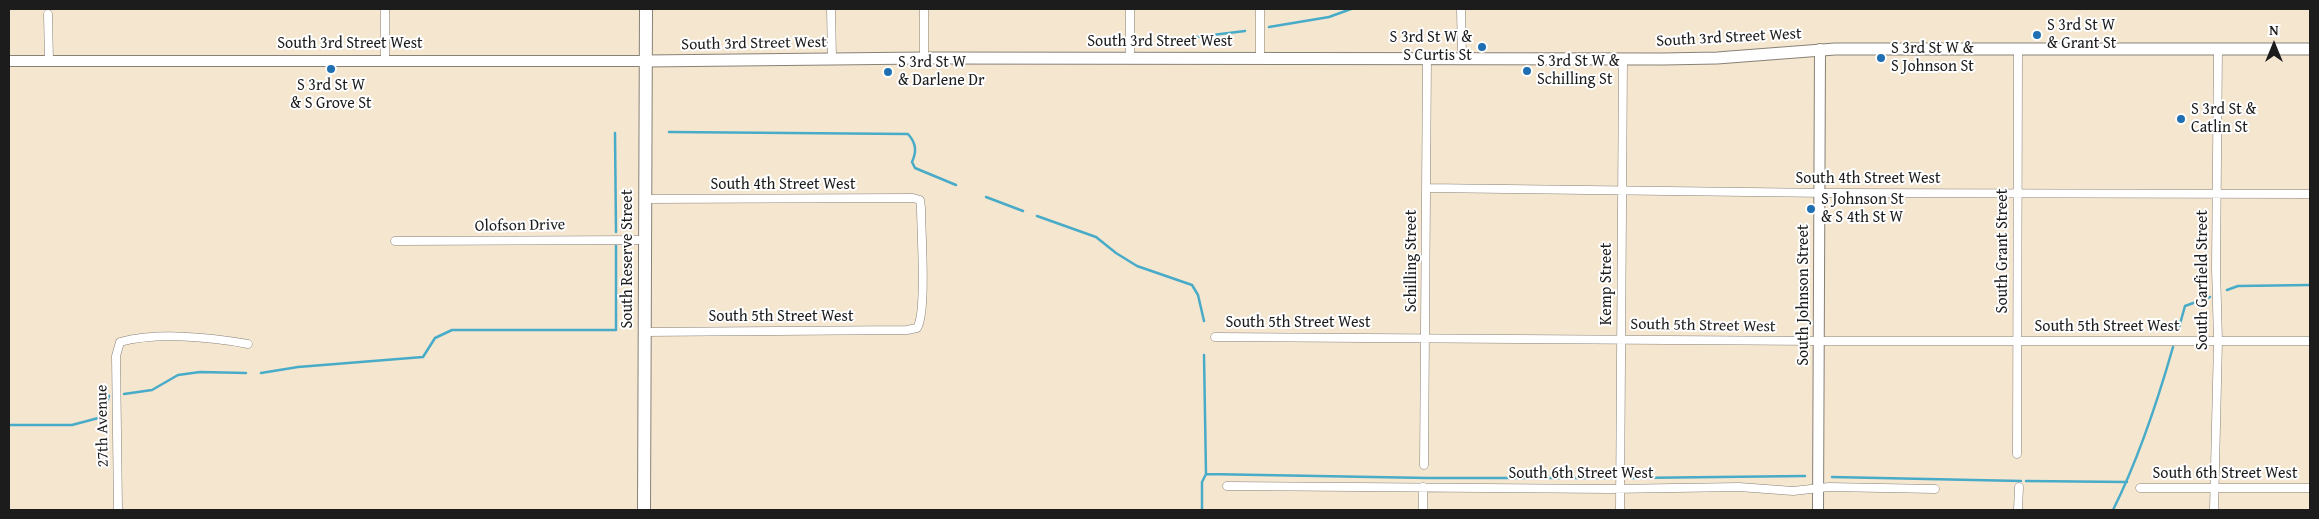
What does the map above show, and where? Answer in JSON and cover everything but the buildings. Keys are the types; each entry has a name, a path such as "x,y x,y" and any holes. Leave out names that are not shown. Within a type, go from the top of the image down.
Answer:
{"highway":[{"name":"South Reserve Street","path":"644,510 646,9"}],"main road":[{"name":"South 3rd Street West","path":"646,62 924,58 1718,58 1820,49 2310,49"}],"street":[{"path":"385,61 386,9"},
{"path":"831,9 832,59"},
{"path":"924,9 924,58"},
{"path":"1130,9 1130,59"},
{"path":"1260,9 1260,58"},
{"path":"1461,9 1462,58"},
{"path":"48,14 49,61"},
{"name":"South Johnson Street","path":"1818,510 1820,49"},
{"name":"South Grant Street","path":"2018,49 2018,454"},
{"name":"South Garfield Street","path":"2214,510 2218,341 2216,194 2218,49"},
{"name":"Schilling Street","path":"1424,465 1427,57"},
{"name":"Kemp Street","path":"1620,510 1623,58"},
{"name":"South 3rd Street West","path":"9,61 646,62"},
{"name":"South 4th Street West","path":"1426,188 2310,194"},
{"name":"South 4th Street West","path":"645,199 913,198 920,200 922,300 920,323 917,328"},
{"name":"Olofson Drive","path":"395,241 645,240"},
{"name":"South 5th Street West","path":"644,332 907,330 917,328"},
{"name":"27th Avenue","path":"118,510 116,356 120,342 132,339 212,337 248,344"},
{"name":"South 5th Street West","path":"1215,337 1425,337 1818,342 2310,342"},
{"name":"South 6th Street West","path":"1226,486 1621,488 1730,486 1793,491 1818,489 1935,489"},
{"path":"1423,487 1423,510"},
{"path":"2018,510 2019,487"},
{"name":"South 6th Street West","path":"2140,488 2310,488"}],"waterway":[{"path":"1269,27 1329,17 1351,9"},
{"path":"1196,37 1245,31"},
{"path":"669,132 908,134 915,147 912,162 915,168 956,185"},
{"path":"615,133 616,232"},
{"path":"986,197 1023,211"},
{"path":"1037,216 1096,237 1116,253 1137,266 1192,285 1198,295 1204,321"},
{"path":"261,373 298,367 423,357 435,338 452,330 616,330 616,246"},
{"path":"2227,290 2238,286 2310,285"},
{"path":"2178,331 2185,306 2210,297"},
{"path":"2113,510 2147,430 2173,347"},
{"path":"1204,355 1206,474"},
{"path":"124,394 152,390 178,375 200,372 246,373"},
{"path":"9,425 72,425 102,417 109,396"},
{"path":"1202,510 1202,482 1206,474 1428,478 1611,478"},
{"path":"1631,478 1805,476"},
{"path":"1832,477 2021,481"},
{"path":"2026,481 2127,482"}],"place":[{"name":"S 3rd St W & Grant St","path":"2037,35"},
{"name":"S 3rd St W & S Curtis St","path":"1482,47"},
{"name":"S 3rd St W & S Johnson St","path":"1881,58"},
{"name":"S 3rd St W & S Grove St","path":"331,69"},
{"name":"S 3rd St W & Schilling St","path":"1527,71"},
{"name":"S 3rd St W & Darlene Dr","path":"888,72"},
{"name":"S 3rd St & Catlin St","path":"2181,119"},
{"name":"S Johnson St & S 4th St W","path":"1811,209"}]}
